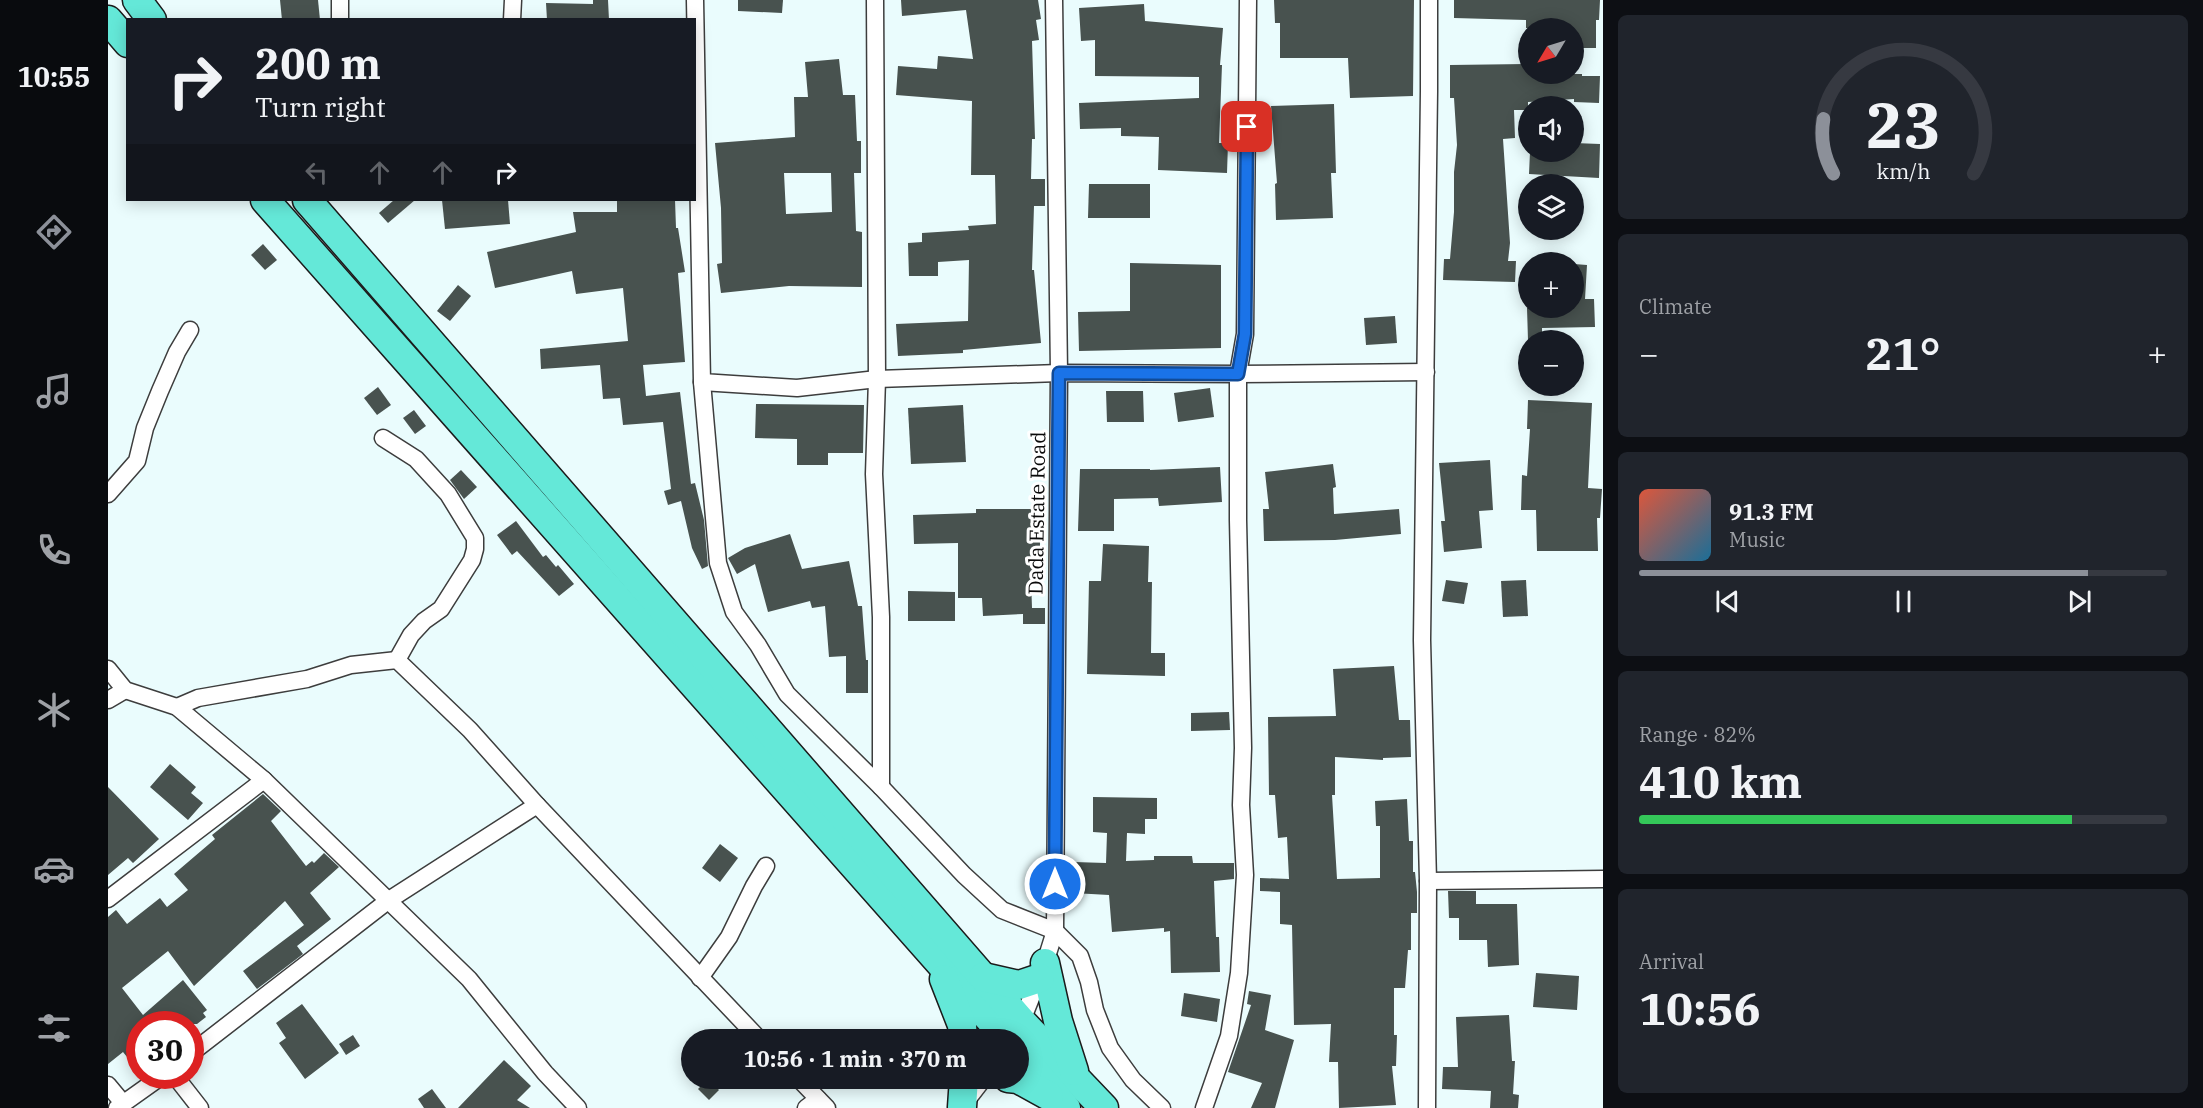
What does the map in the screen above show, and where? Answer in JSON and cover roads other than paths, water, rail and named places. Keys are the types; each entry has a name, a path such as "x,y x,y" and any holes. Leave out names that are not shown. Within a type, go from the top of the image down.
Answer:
{"highway":[{"path":"136,0 150,18"},
{"path":"108,20 126,41"},
{"path":"266,201 935,957 1009,1029"},
{"path":"308,201 983,977 1011,1029"},
{"path":"935,957 963,1029"},
{"path":"983,977 1019,985 1042,970 1076,1079"},
{"path":"1029,1045 1076,1079 1104,1108"},
{"path":"1029,1065 1064,1105"},
{"path":"1029,1085 1064,1105"},
{"path":"961,1108 976,1089"}],"street":[{"path":"340,0 340,18"},
{"path":"512,18 513,0"},
{"path":"695,0 695,18"},
{"path":"875,0 877,379 874,474 881,616 881,788"},
{"name":"Dada Estate Road","path":"1016,1029 1042,970 1054,931 1059,373 1054,0"},
{"path":"1204,1108 1229,1036 1239,973 1245,875 1241,805 1243,748 1238,531 1238,374 1245,334 1248,0"},
{"path":"1427,1108 1428,881 1422,640 1429,0"},
{"path":"696,55 702,382 718,563 734,612 758,645 787,694 964,875 1002,910 1054,931 1080,956 1095,1010 1110,1048 1133,1080 1162,1108"},
{"path":"108,494 137,460 145,428 160,391 177,352 190,330"},
{"path":"702,382 797,388 877,379 1059,373 1426,372"},
{"path":"383,438 416,459 448,494 475,538 472,560 441,609 423,621 411,635 397,660"},
{"path":"177,707 198,698 307,679 351,665 397,660"},
{"path":"397,660 470,730 537,805 749,1029"},
{"path":"108,669 125,690 177,707 264,780 469,979 545,1073 578,1108"},
{"path":"108,700 125,690"},
{"path":"108,899 264,780"},
{"path":"204,1043 389,900 537,805"},
{"path":"700,978 729,937 766,866"},
{"path":"1428,881 1603,879"},
{"path":"108,1085 120,1106 144,1089"},
{"path":"185,1089 200,1108"},
{"path":"806,1089 817,1105"}]}
